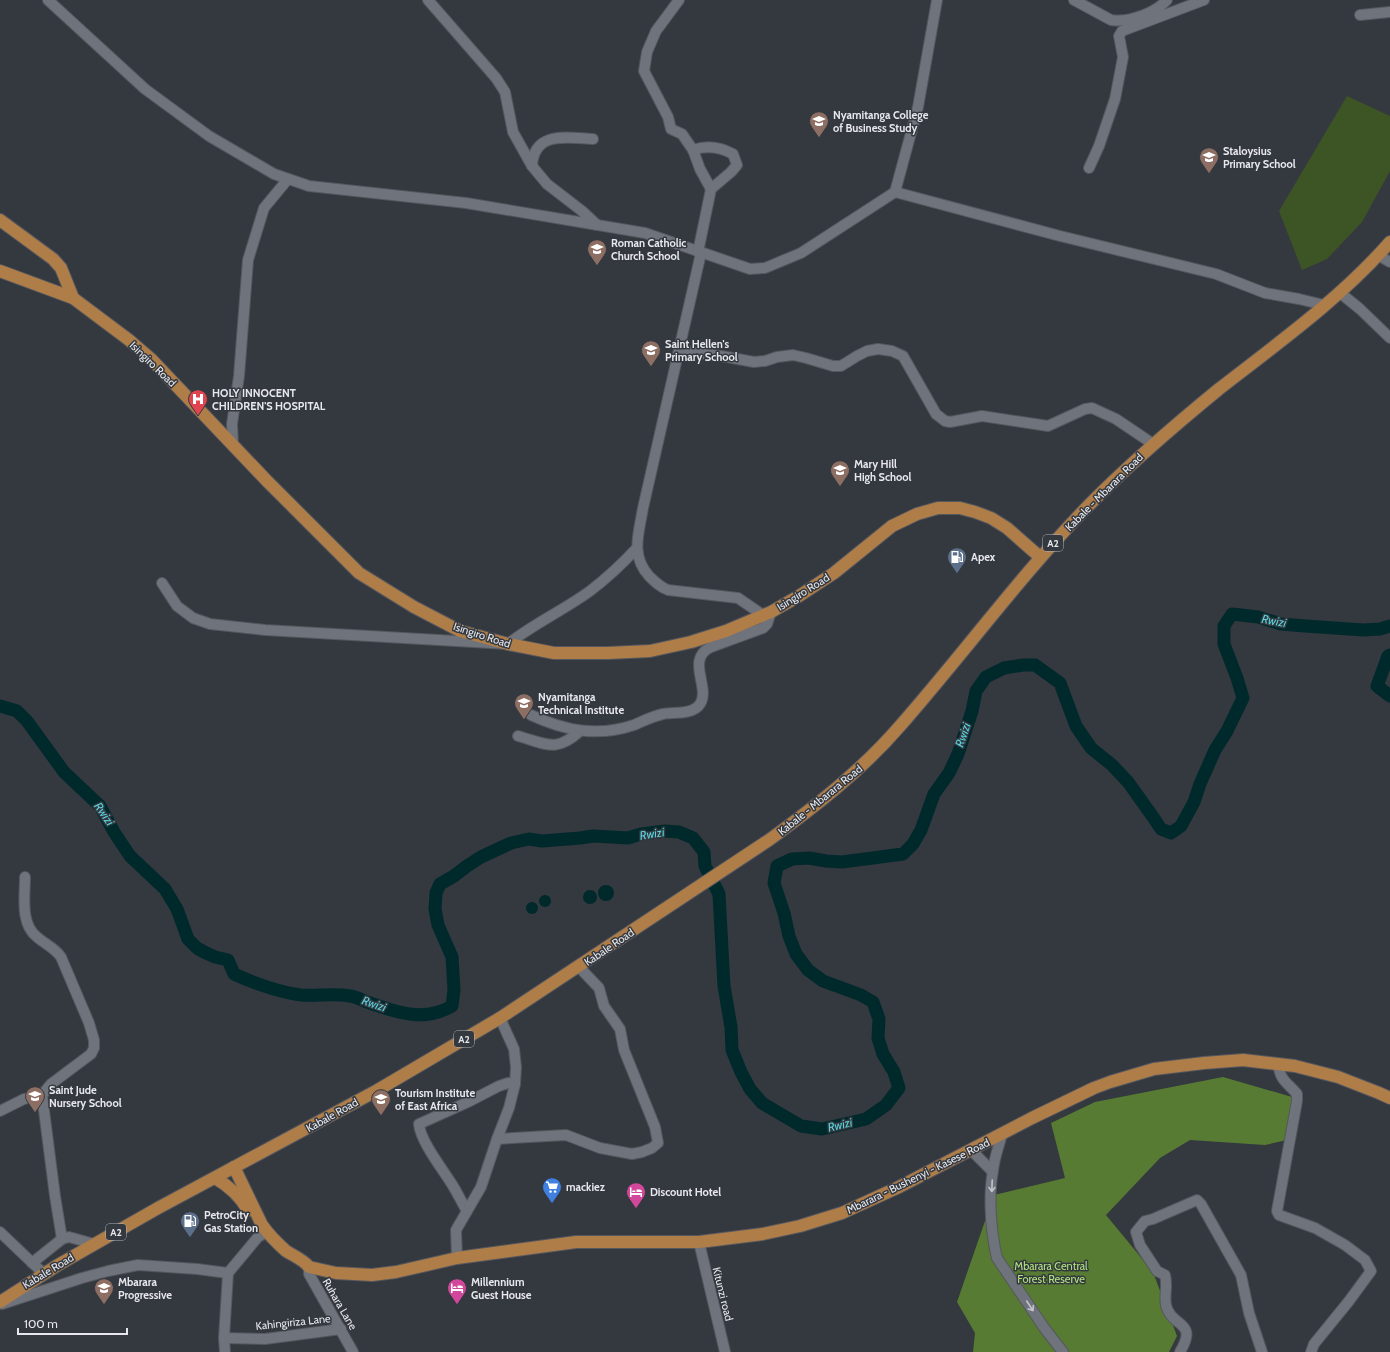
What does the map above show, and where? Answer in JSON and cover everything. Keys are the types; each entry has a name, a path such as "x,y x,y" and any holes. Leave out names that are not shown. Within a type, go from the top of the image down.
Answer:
{"main road":[{"path":"0,220 53,258 61,268 73,298"},
{"name":"Kabale - Mbarara Road","path":"736,863 807,813 860,767 899,727 1040,557 1093,502 1153,444 1324,305 1390,242"},
{"name":"Isingiro Road","path":"0,271 73,298 129,340 151,360 359,573 414,606 460,631 508,644 554,653 608,653 650,650 691,642 767,614 800,596 834,572 892,526 917,514 938,508 960,508 991,518 1007,528 1040,557"},
{"name":"Kabale Road","path":"0,1303 43,1273 158,1208 376,1091 500,1018 736,863"},
{"name":"Mbarara - Bushenyi - Kasese Road","path":"309,1271 343,1280 378,1279 407,1273 457,1258 576,1242 699,1242 763,1234 800,1226 842,1213 899,1187 1094,1088 1154,1069 1204,1062 1243,1060 1295,1066 1338,1077 1390,1098"},
{"path":"246,1193 246,1173 249,1164 254,1157"},
{"path":"234,1167 270,1243 283,1254 309,1271"},
{"path":"215,1178 225,1183 243,1201 265,1233"}],"street":[{"path":"48,0 145,89 209,136 274,174 309,186 466,203 645,233 750,269 765,268 801,253 895,192 918,107 937,0"},
{"path":"428,0 496,78 505,92 513,132 532,166 547,184 582,211 597,225"},
{"path":"531,715 548,723 580,731 602,731 633,725 662,714 688,712 700,704 702,698 699,662 701,654 711,646 763,628 767,624 767,614 738,598 661,588 642,568 636,549 643,508 700,252 711,188 700,169 693,150 682,134 671,129 668,117 644,71 647,52 656,31 680,0"},
{"path":"1074,0 1111,20 1118,21 1134,18 1154,10 1160,7 1167,0"},
{"path":"1089,168 1099,146 1115,99 1123,57 1119,36 1122,31 1204,0"},
{"path":"1360,15 1390,12"},
{"path":"532,166 532,158 538,148 545,141 555,137 593,139"},
{"path":"693,150 711,147 733,154 737,165 711,188"},
{"path":"233,445 232,424 239,376 248,260 264,208 288,179"},
{"path":"895,192 1075,240 1216,274 1265,293 1299,298 1324,305"},
{"path":"1378,255 1390,262"},
{"path":"1338,292 1360,309 1390,338"},
{"path":"679,350 754,362 793,355 833,366 841,366 867,351 892,351 902,356 936,414 945,421 950,422 972,417 987,416 1048,426 1085,409 1092,408 1116,419 1153,444"},
{"path":"162,583 177,606 193,618 210,624 265,630 508,644 520,634 590,591 618,568 636,549"},
{"path":"518,736 552,746 562,744 580,731"},
{"path":"0,1111 24,1099 42,1095 51,1084 91,1054 94,1048 94,1040 89,1023 61,957 34,935 28,924 25,906 25,877"},
{"path":"497,1139 566,1135 600,1148 632,1154 652,1148 658,1143 655,1127 626,1054 620,1029 604,1006 599,988 579,967"},
{"path":"457,1258 456,1230 481,1187 509,1108 515,1084 516,1067 514,1049 500,1018"},
{"path":"1278,1064 1282,1079 1297,1094 1297,1101 1277,1211 1279,1215 1316,1228 1345,1244 1365,1260 1371,1271 1314,1344 1311,1352"},
{"path":"467,1211 429,1148 419,1129 419,1124 499,1086 508,1083 515,1084"},
{"path":"42,1095 62,1239"},
{"path":"1002,1134 992,1171 991,1204 997,1258 1045,1329 1064,1352"},
{"path":"971,1150 992,1171"},
{"path":"1180,1352 1187,1337 1184,1326 1172,1317 1168,1311 1166,1302 1167,1280 1165,1275 1157,1271 1140,1245 1136,1232 1145,1221 1153,1220 1196,1200 1201,1204 1240,1275 1249,1313 1262,1352"},
{"path":"0,1232 43,1273"},
{"path":"225,1352 224,1338 228,1273 258,1237 265,1233"},
{"path":"32,1263 62,1239 69,1237 94,1244"},
{"name":"Kitunzi road","path":"699,1242 725,1352"},
{"path":"0,1303 82,1278 138,1265 197,1269 228,1273"},
{"name":"Ruhara Lane","path":"309,1271 353,1352"},
{"name":"Kahingiriza Lane","path":"224,1338 265,1339 341,1329"}],"green space":[{"path":"1347,96 1390,116 1390,171 1362,222 1327,259 1302,270 1279,211"},
{"name":"Mbarara Central Forest Reserve","path":"1223,1077 1292,1097 1287,1140 1265,1145 1190,1140 1160,1158 1106,1215 1153,1272 1177,1336 1169,1352 973,1352 975,1333 957,1302 994,1195 1065,1178 1051,1123 1095,1102"}],"shaded area":[{"path":"606,885 612,887 614,893 612,899 606,901 600,899 598,893 600,887"},
{"path":"587,890 593,890 597,894 597,900 593,904 587,904 583,900 583,894"},
{"path":"545,895 549,897 551,901 549,905 545,907 541,905 539,901 541,897"},
{"path":"530,902 534,902 538,908 534,914 530,914 526,910 526,906"}],"waterway":[{"name":"Rwizi","path":"0,706 17,711 27,721 64,772 100,806 114,832 130,856 165,889 177,909 188,939 197,948 215,957 228,960 234,974 267,987 292,994 350,996 401,1013 422,1015 442,1011 452,1006 454,990 452,957 438,925 435,909 436,893 440,884 481,857 511,843 529,839 542,841 593,836 628,838 641,834 665,831 679,832 693,838 704,852 705,866 719,894 724,986 731,1027 732,1050 741,1072 750,1089 762,1103 801,1126 822,1129 866,1119 886,1105 899,1088 894,1072 883,1054 878,1038 879,1019 873,1002 861,995 823,981 808,970 796,954 789,936 784,913 774,883 777,866 792,859 809,858 842,862 903,854 913,844 921,830 934,794 949,773 958,754 972,711 976,691 986,677 1004,668 1035,665 1060,683 1076,726 1091,748 1112,765 1128,782 1161,829 1171,833 1181,826 1194,802 1215,750 1227,731 1243,698 1224,644 1224,626 1232,614 1258,617 1281,624 1305,626 1364,630 1380,629 1390,626"},
{"name":"Rwizi","path":"1390,655 1388,656 1377,686 1390,696"}],"place":[{"name":"Nyamitanga College of Business Study","path":"819,138"},
{"name":"Staloysius Primary School","path":"1209,174"},
{"name":"Roman Catholic Church School","path":"597,266"},
{"name":"Saint Hellen's Primary School","path":"651,367"},
{"name":"HOLY INNOCENT CHILDREN'S HOSPITAL","path":"198,416"},
{"name":"Mary Hill High School","path":"840,487"},
{"name":"Apex","path":"957,574"},
{"name":"Nyamitanga Technical Institute","path":"524,720"},
{"name":"Saint Jude Nursery School","path":"35,1113"},
{"name":"Tourism Institute of East Africa","path":"381,1116"},
{"name":"mackiez","path":"552,1204"},
{"name":"Discount Hotel","path":"636,1209"},
{"name":"PetroCity Gas Station","path":"190,1238"},
{"name":"Mbarara Progressive","path":"104,1305"},
{"name":"Millennium Guest House","path":"457,1305"}]}
